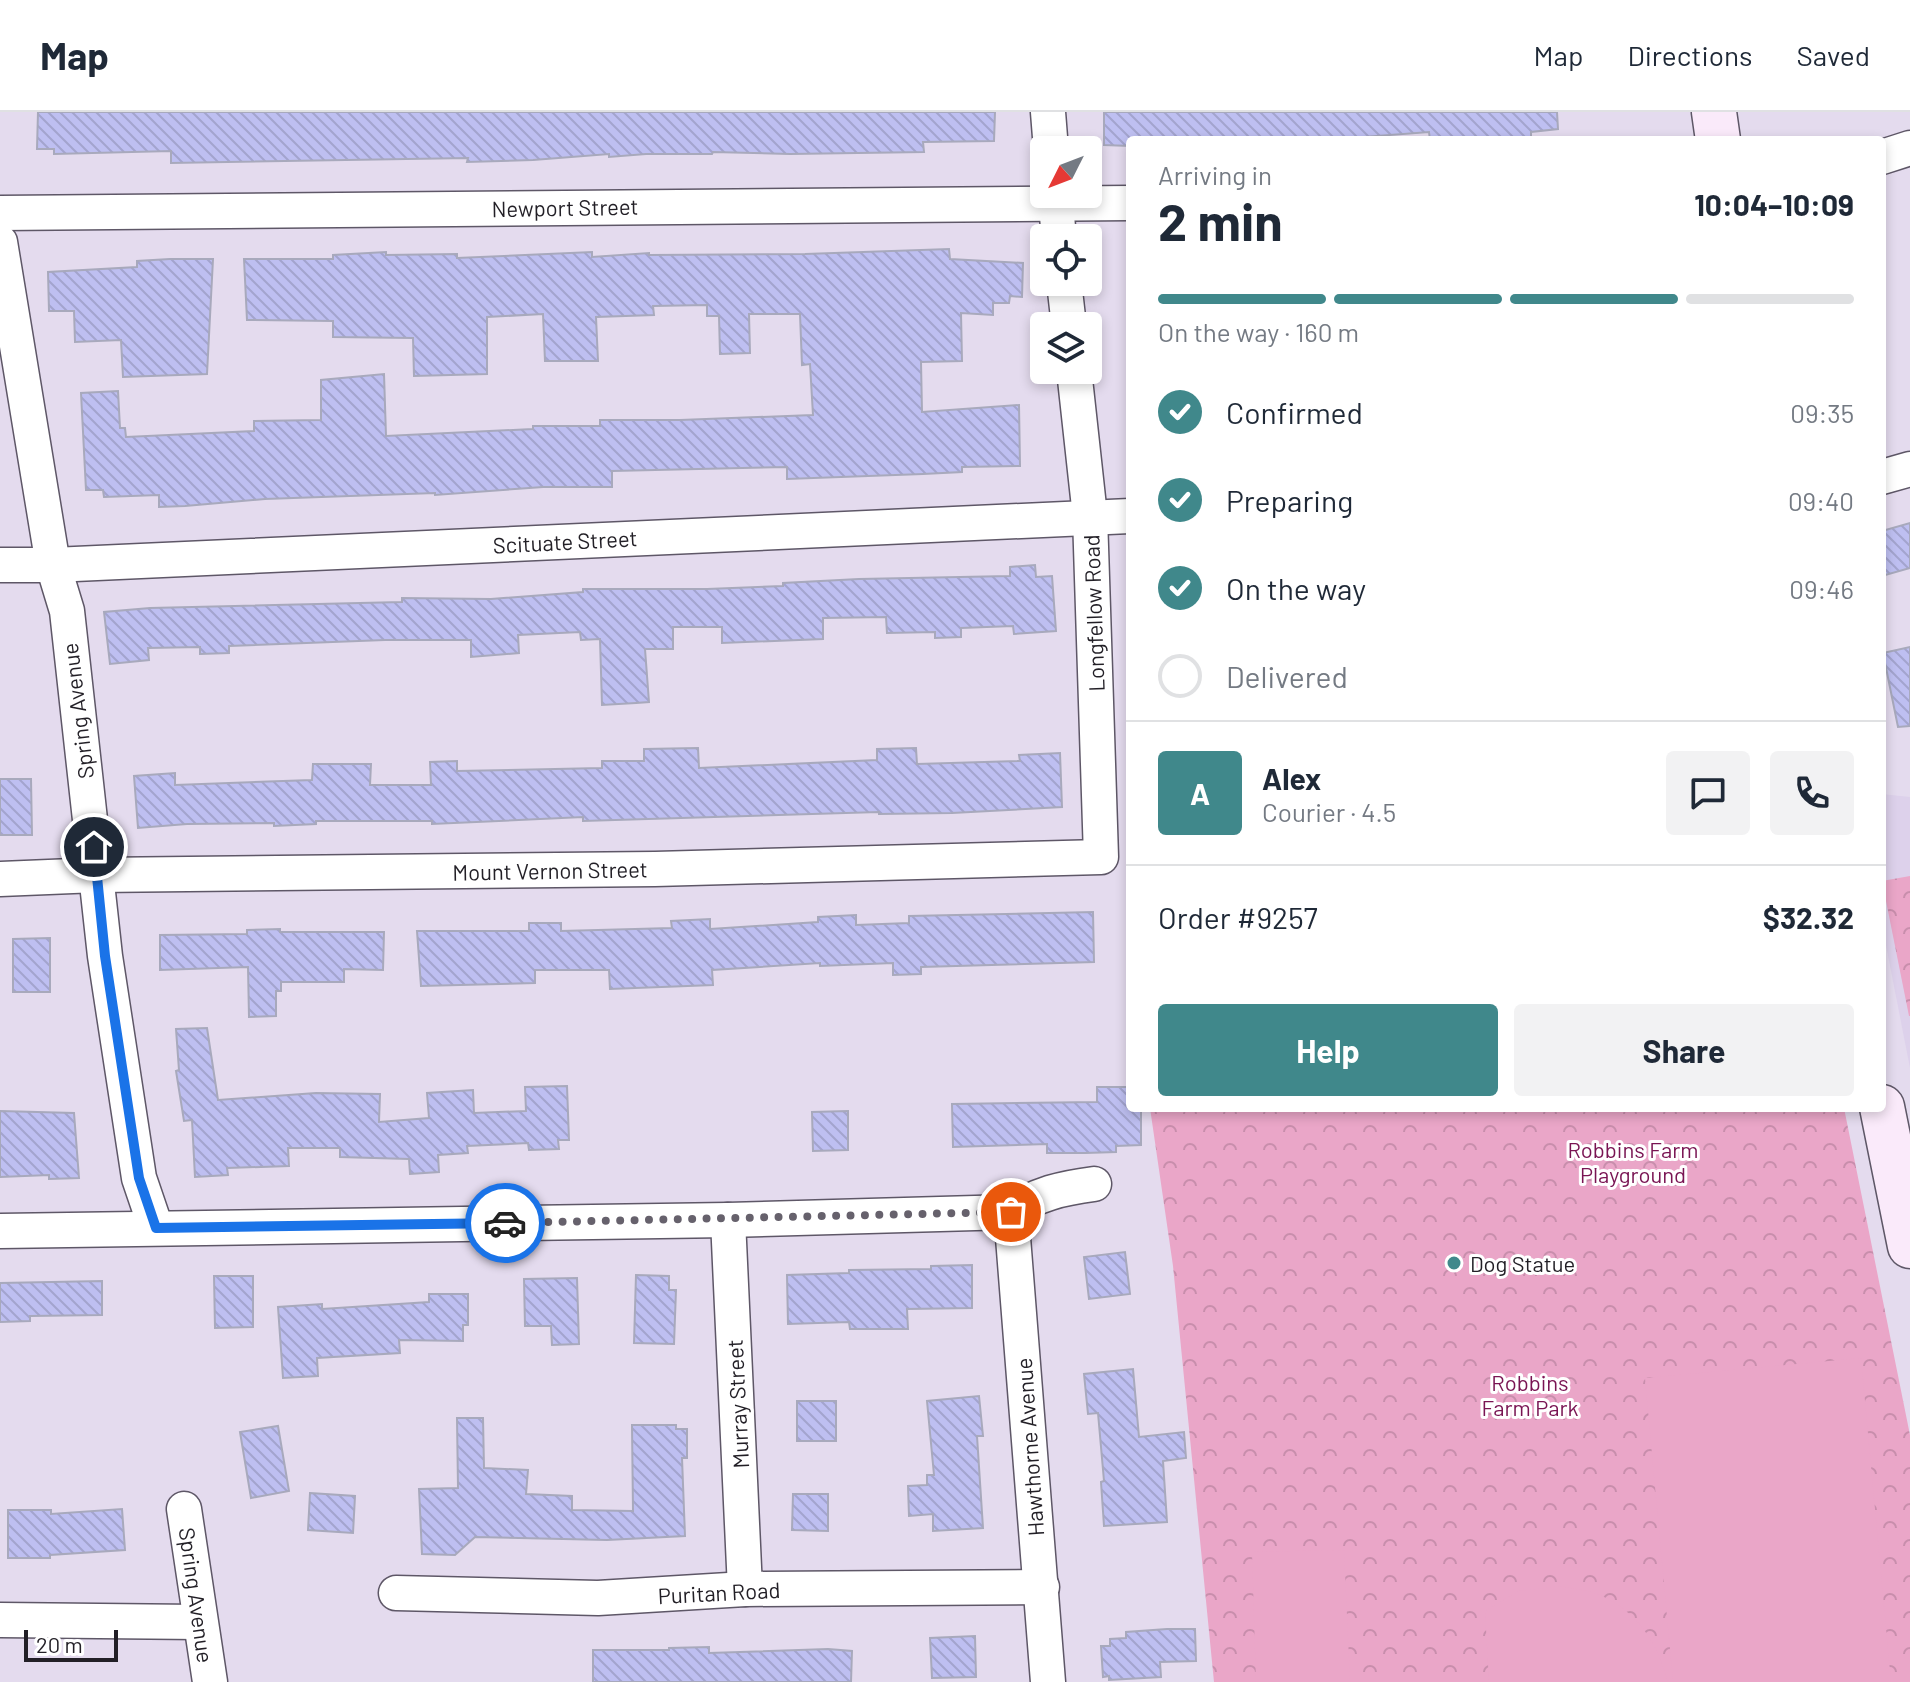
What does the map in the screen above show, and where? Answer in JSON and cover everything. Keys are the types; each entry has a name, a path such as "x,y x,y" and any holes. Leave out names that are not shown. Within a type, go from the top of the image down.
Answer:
{"street":[{"path":"1048,112 1050,136"},
{"path":"1714,112 1717,136"},
{"path":"1886,156 1910,148"},
{"name":"Newport Street","path":"0,213 1030,198"},
{"name":"Newport Street","path":"1102,201 1126,203"},
{"name":"Spring Avenue","path":"0,242 53,565 67,611 105,956 139,1178 156,1228"},
{"name":"Longfellow Road","path":"1076,384 1090,516 1101,857"},
{"path":"1886,476 1910,469"},
{"name":"Scituate Street","path":"0,565 1126,516"},
{"name":"Mount Vernon Street","path":"0,879 97,875 655,869 1101,857"},
{"path":"1883,1112 1910,1246"},
{"path":"0,1231 728,1220 1011,1212 1025,1202 1053,1191 1094,1184"},
{"name":"Hawthorne Avenue","path":"1011,1212 1048,1682"},
{"name":"Murray Street","path":"728,1220 745,1589"},
{"name":"Spring Avenue","path":"184,1509 210,1682"},
{"name":"Puritan Road","path":"396,1593 598,1598 745,1589 1042,1587"},
{"path":"0,1620 199,1622"}],"shaded area":[{"path":"1886,794 1910,797 1910,1068 1886,945"}],"green space":[{"path":"1910,876 1910,1016 1886,901 1886,880"},
{"name":"Robbins Farm Park","path":"1151,1112 1845,1112 1910,1435 1910,1682 1214,1682 1173,1266"},
{"path":"1861,1358 1891,1682 1673,1682 1645,1378"},
{"path":"1344,1550 1350,1682 1256,1682 1252,1552"},
{"path":"1560,1586 1597,1594 1627,1611 1659,1655 1668,1682 1489,1682 1485,1611 1519,1591"}],"building":[{"path":"38,112 995,112 994,141 923,142 924,152 713,152 609,157 609,154 467,162 468,158 171,163 171,151 54,154 54,149 37,149"},
{"path":"1104,112 1557,112 1558,129 1531,132 1531,136 1430,136 1429,132 1376,136 1126,136 1126,146 1104,145"},
{"path":"949,249 950,259 1023,263 1022,297 1010,296 1009,303 993,303 993,315 961,313 962,361 921,362 922,412 1019,405 1020,466 962,467 962,472 787,479 787,467 612,471 612,487 265,499 159,507 159,495 104,497 103,490 86,490 81,393 118,391 120,428 125,428 126,437 254,431 254,421 321,420 321,380 384,374 386,436 533,429 533,426 600,426 600,420 813,415 810,364 802,365 800,314 749,314 750,353 720,354 719,316 707,316 707,305 653,306 654,315 596,317 598,361 545,361 543,314 487,317 487,374 414,376 413,338 333,337 333,321 247,320 244,259 333,259 333,255 386,252 386,255 457,254 457,258 592,252 592,257 649,253 805,254"},
{"path":"213,259 207,374 123,377 121,340 75,342 74,311 49,311 48,272 137,267 137,261"},
{"path":"1910,523 1910,568 1886,575 1886,530"},
{"path":"1035,565 1036,577 1052,576 1056,631 1014,634 1013,626 961,628 961,637 935,638 935,632 887,633 886,617 823,618 823,639 722,643 722,627 673,627 673,649 645,649 649,702 602,705 600,639 581,640 580,632 518,635 519,653 471,657 471,640 385,640 229,646 229,653 200,654 200,647 148,648 149,660 110,664 104,612 150,608 402,602 402,598 491,599 583,592 583,589 707,589 859,579 1010,576 1010,567"},
{"path":"1910,647 1910,726 1898,727 1886,668 1886,652"},
{"path":"698,748 699,768 877,760 877,749 916,748 917,764 1020,761 1019,755 1060,753 1062,807 952,813 879,812 583,821 583,817 432,824 432,821 316,821 316,824 274,826 274,823 187,824 138,828 134,776 175,773 175,785 312,780 313,764 371,764 370,785 431,785 430,762 457,761 457,771 602,768 602,761 644,761 644,749"},
{"path":"0,779 31,779 32,835 0,835"},
{"path":"1093,912 1094,962 921,967 921,974 893,975 893,963 820,966 820,963 712,970 713,985 610,989 609,970 535,970 535,983 421,986 417,931 529,931 529,923 561,923 561,931 672,928 671,921 710,919 710,929 818,922 818,917 856,915 856,925 909,923 909,916"},
{"path":"280,929 280,932 384,932 383,970 344,969 344,982 281,982 281,991 276,991 276,1016 249,1017 248,967 160,970 160,935 247,934 247,930"},
{"path":"50,938 50,992 13,992 13,939"},
{"path":"207,1028 218,1100 316,1093 380,1094 379,1122 429,1118 427,1093 473,1090 474,1113 526,1111 525,1087 567,1086 569,1140 558,1140 559,1149 529,1150 528,1143 467,1146 468,1153 438,1155 439,1172 410,1174 409,1159 340,1157 340,1148 288,1148 289,1166 227,1168 228,1175 195,1177 192,1120 184,1121 176,1071 179,1070 176,1029"},
{"path":"1097,1087 1126,1087 1126,1112 1141,1112 1141,1145 1116,1146 1116,1152 1085,1153 1047,1153 1047,1144 953,1147 952,1104 1097,1102"},
{"path":"0,1111 74,1113 79,1178 49,1179 49,1175 0,1177"},
{"path":"848,1111 848,1150 813,1151 812,1112"},
{"path":"1125,1252 1130,1294 1089,1299 1084,1257"},
{"path":"972,1265 972,1308 907,1309 908,1329 850,1329 849,1322 788,1324 787,1275"},
{"path":"636,1275 669,1276 669,1290 676,1290 674,1344 634,1343"},
{"path":"214,1276 253,1276 253,1327 215,1328"},
{"path":"577,1278 579,1344 552,1345 551,1326 525,1326 524,1279"},
{"path":"102,1281 102,1315 30,1316 30,1321 0,1322 0,1283"},
{"path":"429,1294 468,1294 468,1325 463,1325 463,1341 399,1340 400,1353 317,1358 318,1376 283,1378 278,1307 322,1304 322,1309 429,1302"},
{"path":"1133,1369 1139,1437 1184,1432 1186,1458 1163,1461 1167,1522 1104,1526 1098,1413 1088,1414 1084,1374"},
{"path":"979,1396 983,1436 977,1436 983,1528 933,1531 933,1514 909,1516 908,1486 927,1485 927,1475 934,1475 927,1401"},
{"path":"797,1401 836,1401 836,1441 797,1441"},
{"path":"457,1418 483,1418 484,1468 528,1470 526,1494 572,1496 572,1510 633,1511 632,1425 676,1425 676,1429 687,1429 687,1458 682,1458 685,1536 607,1540 475,1537 455,1555 422,1554 419,1489 458,1488"},
{"path":"278,1426 289,1491 251,1498 240,1432"},
{"path":"310,1493 355,1496 353,1533 308,1530"},
{"path":"793,1494 828,1494 828,1531 792,1530"},
{"path":"122,1509 125,1550 50,1555 50,1558 8,1558 8,1510 51,1510 51,1514"},
{"path":"1195,1629 1196,1661 1160,1662 1161,1677 1109,1680 1109,1676 1103,1677 1101,1646 1110,1646 1110,1639 1126,1638 1126,1632"},
{"path":"975,1636 976,1677 932,1678 930,1638"},
{"path":"709,1647 709,1653 852,1651 851,1682 593,1682 593,1650"}],"way so far":[{"path":"505,1223 1011,1212"}],"place":[{"name":"Dog Statue","path":"1454,1263"}],"route":[{"path":"94,847 105,956 139,1178 156,1228 505,1223"}],"park label":[{"name":"Robbins Farm Playground","path":"1633,1162"}]}
